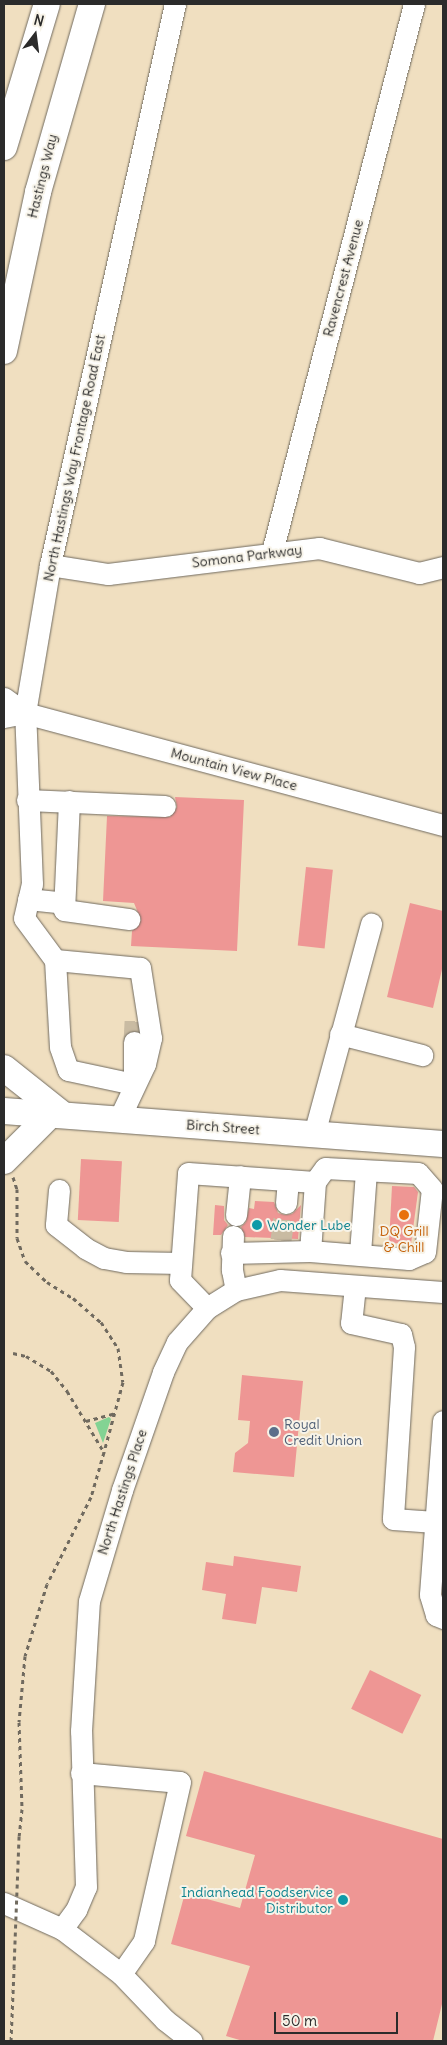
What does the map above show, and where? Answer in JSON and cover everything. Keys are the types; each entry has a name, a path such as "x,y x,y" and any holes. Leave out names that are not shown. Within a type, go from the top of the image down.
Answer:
{"main road":[{"path":"4,146 47,4"},
{"name":"Hastings Way","path":"4,350 43,174 92,4"},
{"path":"4,1068 57,1115 6,1167"},
{"name":"Birch Street","path":"4,1111 443,1144"}],"street":[{"name":"North Hastings Way Frontage Road East","path":"26,909 32,884 27,800 25,713 50,565 175,4"},
{"name":"Ravencrest Avenue","path":"272,552 414,4"},
{"name":"Somona Parkway","path":"50,565 108,574 272,552 318,548 419,573 443,567"},
{"name":"Mountain View Place","path":"4,698 25,713 443,825"},
{"name":"Mountain View Place","path":"4,716 25,713"},
{"path":"27,800 165,806"},
{"path":"69,801 64,910 129,919"},
{"path":"64,903 26,909 55,960 60,1047 68,1070 134,1084"},
{"path":"314,1134 371,924"},
{"path":"55,960 140,968 142,988 149,1011 151,1038 145,1064 134,1084 119,1120"},
{"path":"135,1020 142,988"},
{"path":"340,1034 422,1055"},
{"path":"134,1042 134,1084"},
{"path":"236,1290 232,1245 281,1246 310,1251 409,1258 425,1252 432,1189 418,1173 324,1168 315,1182 310,1251"},
{"path":"366,1171 347,1286 351,1323 401,1334 393,1519 435,1522"},
{"path":"207,1308 180,1280 188,1173 315,1182"},
{"path":"236,1215 240,1176"},
{"path":"286,1203 288,1180"},
{"path":"59,1190 56,1225 85,1248 104,1258 126,1262 181,1263"},
{"path":"280,1280 281,1246"},
{"name":"North Hastings Place","path":"62,1929 76,1910 86,1887 81,1774 85,1626 96,1570 163,1372 178,1342 207,1308 236,1290 280,1280 443,1292"},
{"path":"440,1616 430,1603 443,1421"},
{"path":"81,1774 180,1782 144,1941 121,1974"},
{"path":"5,1913 62,1929 121,1974 165,2020 192,2041"}],"path":[{"path":"6,1167 17,1189 17,1238 25,1260 47,1282 73,1298 100,1322 118,1348 123,1382 91,1497 47,1584 25,1656 19,1722 22,1809 19,1836 12,2041"},
{"path":"13,1353 26,1356 50,1371 86,1421 98,1447 104,1452"},
{"path":"86,1421 115,1413"},
{"path":"5,1913 22,1931"}],"green space":[{"path":"109,1417 111,1419 103,1443 95,1423"}],"building":[{"path":"175,797 244,800 237,951 131,946 132,931 141,920 134,903 103,901 107,816 170,817 177,807"},
{"path":"306,867 333,870 325,948 298,946"},
{"path":"410,903 443,911 443,965 433,1008 387,997"},
{"path":"81,1159 122,1161 119,1222 78,1220"},
{"name":"DQ Grill & Chill","path":"392,1186 414,1187 418,1192 411,1244 389,1243"},
{"path":"255,1201 274,1202 278,1213 285,1215 292,1214 301,1205 298,1239 245,1237 241,1227 246,1222 249,1208 254,1209"},
{"path":"215,1205 224,1206 224,1220 228,1225 221,1235 213,1235"},
{"name":"Royal Credit Union","path":"242,1375 303,1381 294,1477 233,1472 235,1453 248,1443 250,1421 238,1420"},
{"path":"234,1556 301,1566 297,1592 262,1587 256,1624 222,1619 226,1594 202,1590 206,1562 233,1566"},
{"path":"370,1670 421,1695 402,1734 351,1709"},
{"name":"Indianhead Foodservice Distributor","path":"204,1771 443,1839 443,2000 433,2041 243,2041 226,2036 250,1966 171,1944 185,1893 240,1908 255,1855 186,1836"}],"tunnel":[{"path":"134,1042 135,1020"},
{"path":"281,1240 286,1203"}],"place":[{"name":"DQ Grill & Chill","path":"404,1215"},
{"name":"Wonder Lube","path":"257,1225"},
{"name":"Royal Credit Union","path":"274,1432"},
{"name":"Indianhead Foodservice Distributor","path":"343,1900"}]}
